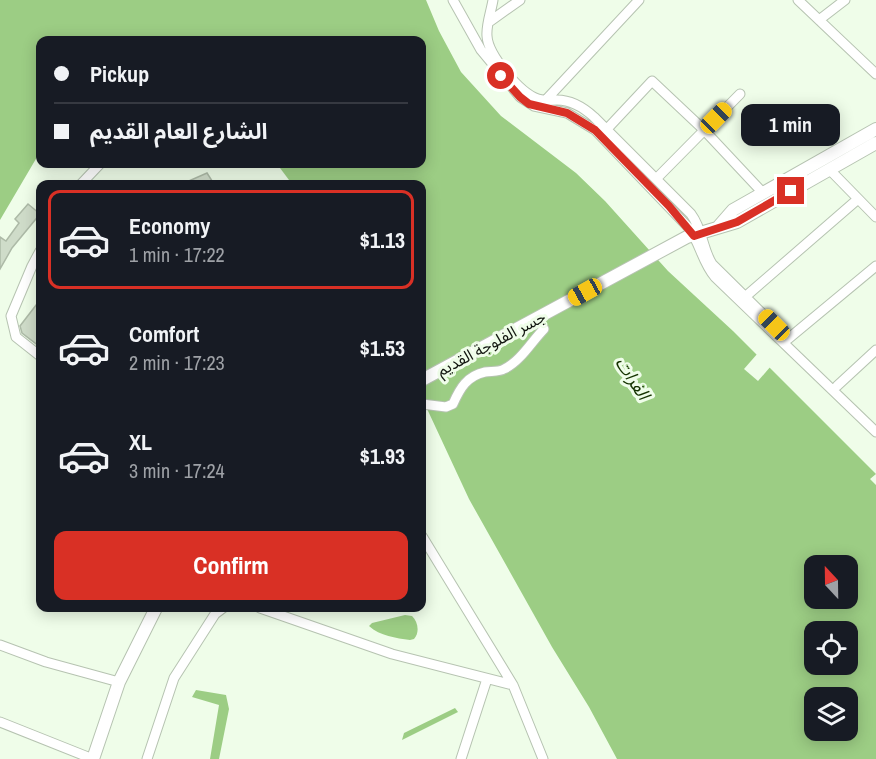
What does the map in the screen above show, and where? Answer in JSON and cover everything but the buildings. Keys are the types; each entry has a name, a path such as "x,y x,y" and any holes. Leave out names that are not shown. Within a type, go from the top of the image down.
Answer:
{"main road":[{"path":"718,227 733,210 876,129"},
{"name":"جسر الفلوجة القديم","path":"426,378 694,236 737,222 876,143"},
{"path":"93,759 119,682 154,612"}],"street":[{"path":"453,0 470,33 520,97 529,104 563,100 579,106 607,129 691,214 694,236 704,260 715,277 876,432"},
{"path":"493,0 487,38 490,49 502,67 542,104 567,113 595,130 669,206 694,236 712,264 876,424"},
{"path":"470,33 479,32 520,0"},
{"path":"542,104 639,0"},
{"path":"798,0 876,74"},
{"path":"819,20 845,0"},
{"path":"607,129 652,81 704,130 763,193"},
{"path":"656,179 741,94"},
{"path":"85,180 96,168"},
{"path":"829,169 876,217"},
{"path":"745,297 858,199"},
{"path":"36,258 11,316 16,337 36,353"},
{"path":"788,339 876,266"},
{"path":"426,404 446,407 453,404 460,389 470,378 503,370 516,360 544,329"},
{"path":"837,386 876,350"},
{"path":"426,543 513,685 543,759"},
{"path":"147,759 174,678 218,612"},
{"path":"271,612 392,654 513,685"},
{"path":"0,645 46,662 119,682"},
{"path":"461,759 487,679"},
{"path":"0,722 93,759"}],"water":[{"name":"الفرات","path":"0,0 426,0 439,31 461,72 501,116 576,173 605,201 668,271 733,331 876,474 870,479 876,485 876,759 617,759 469,499 426,407 426,180 289,180 280,168 426,168 426,36 36,36 36,159 0,220"},
{"path":"405,615 412,616 417,624 418,630 414,639 388,636 369,626 372,623"},
{"path":"196,690 226,695 229,709 219,759 210,759 219,705 192,697"},
{"path":"455,708 458,712 402,740 404,733"}],"pier":[{"path":"758,353 771,366 758,381 744,369"}],"route":[{"path":"501,76 529,104 567,113 595,130 669,206 694,236 737,222 791,191"}]}
